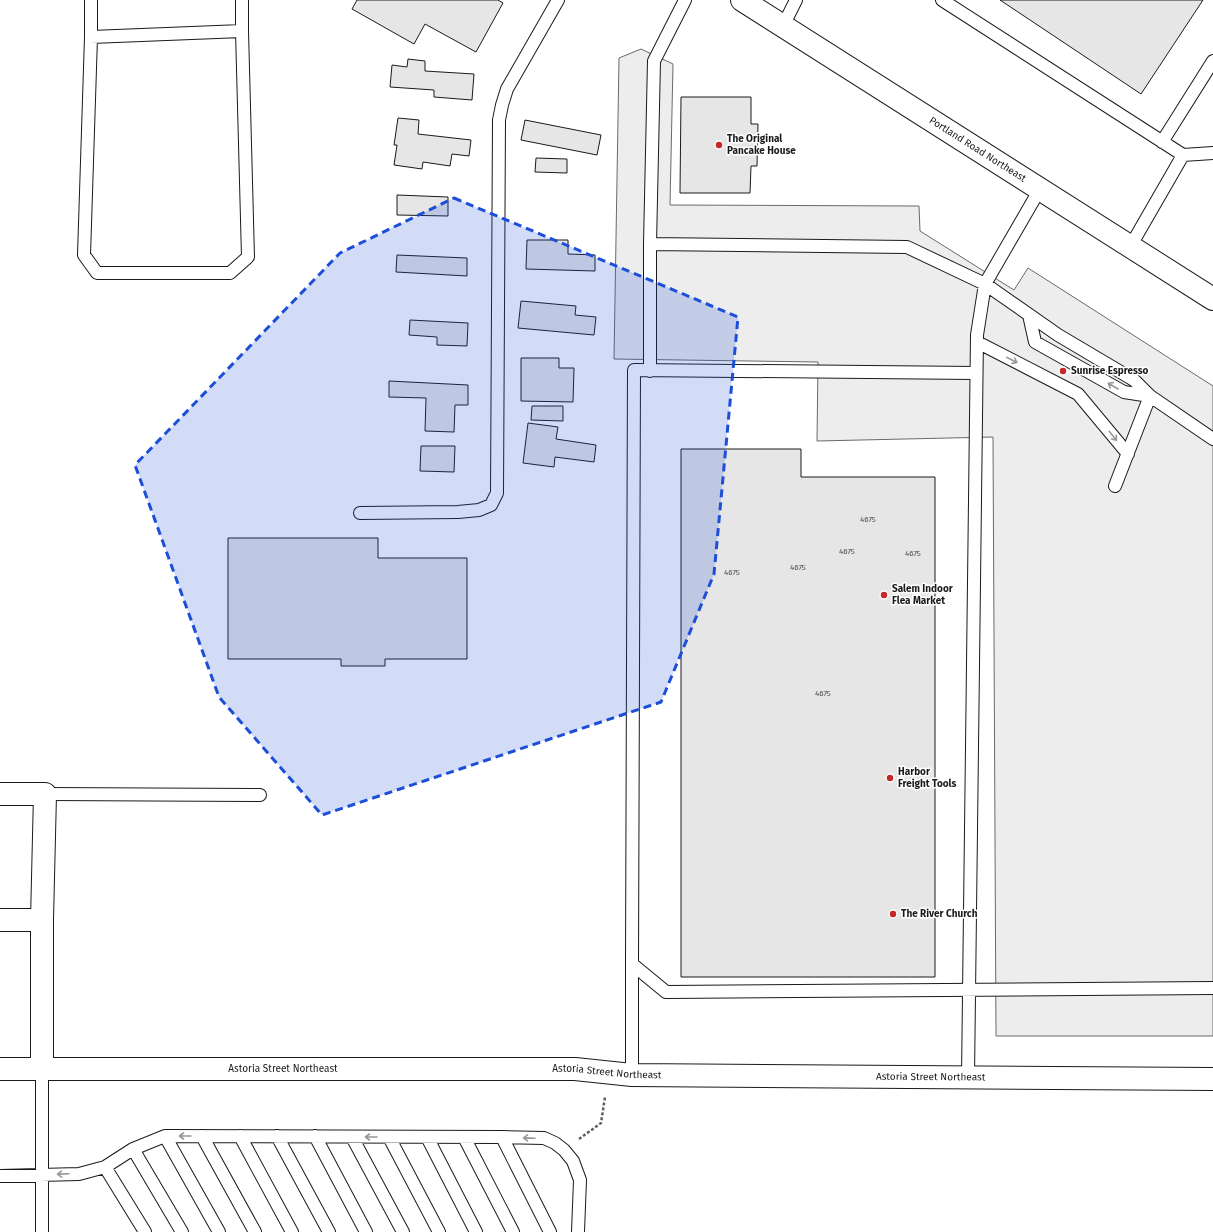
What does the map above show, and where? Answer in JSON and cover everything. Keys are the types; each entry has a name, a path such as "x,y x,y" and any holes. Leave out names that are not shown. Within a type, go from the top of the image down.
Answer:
{"street":[{"name":"Portland Road Northeast","path":"742,0 1213,299"},
{"path":"0,794 45,794 42,920 42,1069"},
{"path":"0,920 42,920"},
{"name":"Astoria Street Northeast","path":"0,1069 575,1069 632,1075 1213,1079"}],"lane":[{"path":"91,0 84,256 97,273 230,273 248,257 242,0"},
{"path":"650,371 650,244 654,61 685,0"},
{"path":"784,26 796,0"},
{"path":"942,0 1183,155 1213,153"},
{"path":"360,513 458,512 479,510 491,505 497,493 499,120 507,88 553,2"},
{"path":"91,37 242,31"},
{"path":"1162,142 1213,61"},
{"path":"1130,246 1183,155"},
{"path":"968,1077 977,334 985,284 1040,189"},
{"path":"650,244 906,246 985,284 1058,335 1134,380 1150,396 1213,439"},
{"path":"1029,315 1036,342 1124,392 1150,396"},
{"path":"977,342 1078,394 1128,454"},
{"path":"632,1075 634,370 976,373"},
{"path":"1115,486 1150,396"},
{"path":"45,794 260,794"},
{"path":"632,964 666,992 1213,988"},
{"path":"42,1069 42,1232"},
{"path":"0,1176 79,1174 104,1167 133,1149 165,1136 502,1136 544,1138 555,1143 564,1150 573,1162 580,1180 578,1232"},
{"path":"165,1136 219,1232"},
{"path":"202,1136 256,1232"},
{"path":"240,1136 292,1232"},
{"path":"277,1136 329,1232"},
{"path":"315,1136 366,1232"},
{"path":"352,1136 403,1232"},
{"path":"389,1136 439,1232"},
{"path":"427,1136 476,1232"},
{"path":"464,1136 513,1232"},
{"path":"502,1136 550,1232"},
{"path":"133,1149 182,1232"},
{"path":"104,1167 145,1232"}],"path":[{"path":"564,1150 601,1123 608,1072"}],"highlighted area":[{"path":"454,198 738,317 714,574 661,702 322,815 219,697 135,465 340,253"}],"shaded area":[{"path":"641,49 673,64 670,205 919,206 920,231 1014,290 1028,268 1213,386 1213,1036 996,1036 993,437 817,441 818,362 614,359 619,58"}],"building":[{"path":"357,0 498,0 503,3 476,52 425,24 414,44 352,9"},
{"path":"1000,0 1203,0 1141,94"},
{"path":"408,59 425,61 425,71 474,74 472,100 434,97 434,90 390,87 392,65 407,67"},
{"name":"The Original Pancake House","path":"681,97 751,97 751,124 758,124 757,166 751,166 750,193 680,193"},
{"path":"398,118 419,120 418,134 471,140 469,156 452,154 450,166 423,162 422,169 394,165 397,145 394,145"},
{"path":"525,120 601,135 597,155 521,140"},
{"path":"536,158 567,159 567,173 535,172"},
{"path":"397,195 448,197 448,216 397,215"},
{"path":"527,240 568,240 568,254 595,255 595,271 526,269"},
{"path":"397,255 467,258 467,276 396,272"},
{"path":"521,301 576,306 575,315 596,317 594,335 518,328"},
{"path":"410,320 468,323 467,346 437,345 437,337 409,335"},
{"path":"521,358 559,358 559,368 574,368 573,402 521,401"},
{"path":"389,381 468,385 468,405 455,405 454,432 425,431 426,398 389,397"},
{"path":"532,406 563,406 563,421 531,420"},
{"path":"528,423 558,427 556,439 596,445 594,462 555,457 554,467 523,463"},
{"path":"421,446 455,446 454,472 420,471"},
{"path":"681,449 801,449 801,477 935,477 935,977 681,977"},
{"path":"228,538 378,538 378,558 467,558 467,659 385,659 385,666 341,666 341,659 228,659"}],"place":[{"name":"The Original Pancake House","path":"719,145"},
{"name":"Sunrise Espresso","path":"1063,371"},
{"name":"Salem Indoor Flea Market","path":"884,595"},
{"name":"Harbor Freight Tools","path":"890,778"},
{"name":"The River Church","path":"893,914"}]}
